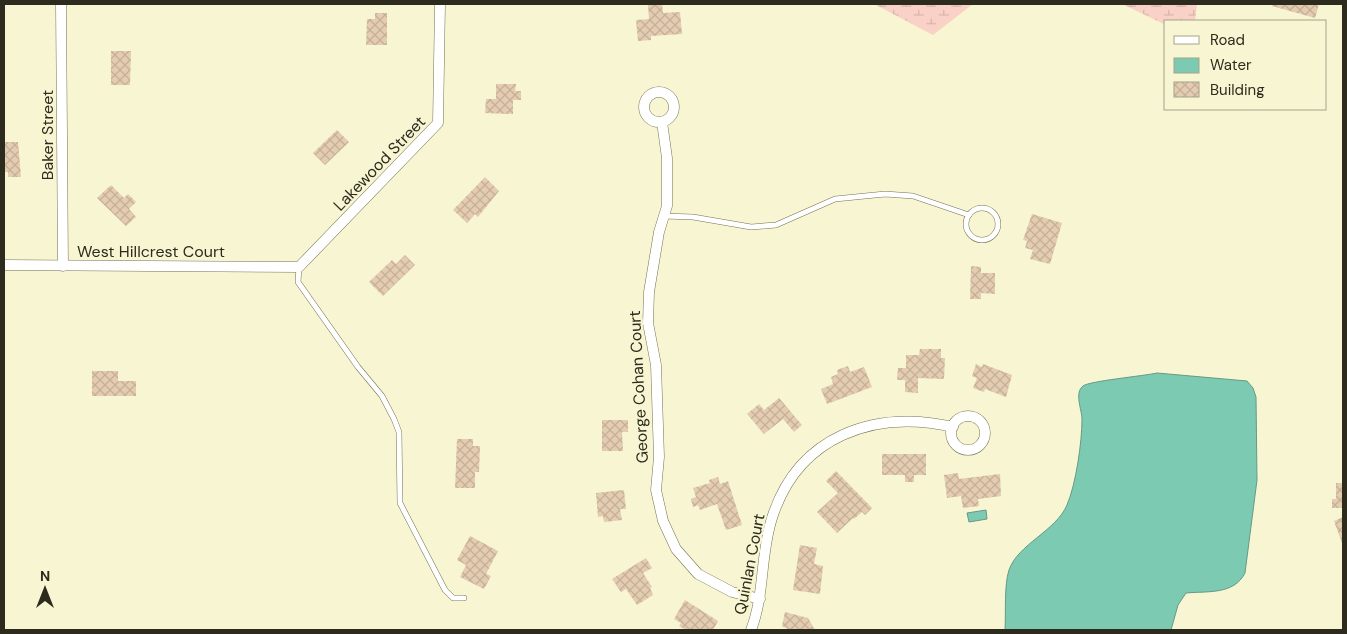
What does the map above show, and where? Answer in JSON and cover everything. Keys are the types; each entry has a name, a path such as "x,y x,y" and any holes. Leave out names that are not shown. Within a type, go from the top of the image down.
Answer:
{"street":[{"name":"Baker Street","path":"61,4 63,266"},
{"name":"Lakewood Street","path":"299,267 438,123 440,4"},
{"name":"George Cohan Court","path":"662,122 667,158 667,206 659,232 649,292 648,323 656,365 659,457 656,490 663,520 676,549 698,574 732,592 760,599"},
{"name":"West Hillcrest Court","path":"4,265 299,267"},
{"name":"Quinlan Court","path":"751,630 760,599 766,548 772,518 789,483 802,464 829,442 871,424 910,420 952,427"}],"lane":[{"path":"664,216 693,216 751,227 776,225 835,199 885,194 913,196 969,215"},
{"path":"977,208 988,208 992,211 996,215 999,225 995,235 985,240 970,235 966,226 969,215 977,208"},
{"path":"299,267 298,282 358,367 382,396 399,432 400,503 446,590 453,598 464,598"}],"green space":[{"path":"874,4 973,4 933,35"},
{"path":"1122,4 1197,4 1195,20 1164,20 1164,24"}],"water":[{"path":"1157,373 1247,381 1253,388 1256,397 1257,480 1245,573 1234,585 1227,588 1211,592 1186,593 1178,605 1171,630 1005,630 1007,576 1009,570 1020,553 1062,514 1070,496 1076,475 1081,439 1080,389 1087,384 1095,382"},
{"path":"986,510 987,519 969,522 967,513"}],"building":[{"path":"662,4 663,13 680,12 682,34 651,36 651,40 638,41 636,20 649,19 648,5"},
{"path":"1273,4 1319,4 1315,18 1272,6"},
{"path":"375,13 387,13 387,45 366,45 367,19 375,19"},
{"path":"111,51 131,51 130,85 111,85"},
{"path":"496,84 516,84 515,91 521,91 521,100 513,100 513,114 485,113 486,99 496,99"},
{"path":"337,130 349,142 325,165 313,153"},
{"path":"4,142 18,142 21,177 8,177 8,172 4,172"},
{"path":"485,177 499,191 478,217 475,214 467,223 453,210"},
{"path":"111,185 124,198 128,194 136,202 129,209 136,217 126,226 97,198"},
{"path":"1032,214 1062,223 1050,264 1030,259 1033,250 1025,248 1027,241 1023,240"},
{"path":"405,255 415,265 383,296 369,282 392,260 396,264"},
{"path":"971,266 981,267 981,273 995,273 995,294 981,293 981,299 970,299"},
{"path":"920,349 941,349 941,358 945,358 944,379 918,378 918,393 905,392 905,380 897,380 898,368 906,368 906,355 919,355"},
{"path":"976,364 982,367 983,364 1012,375 1006,397 985,389 984,392 973,388 977,378 972,376"},
{"path":"848,366 850,372 864,367 872,387 827,404 821,389 833,384 831,377 838,374 837,370"},
{"path":"92,371 118,371 118,381 136,381 136,396 92,396"},
{"path":"779,398 802,425 794,432 783,419 764,434 747,414 759,404 764,410"},
{"path":"602,420 628,420 628,432 622,432 623,451 602,451"},
{"path":"457,439 473,439 473,446 480,446 479,472 475,472 475,488 455,488"},
{"path":"882,454 926,454 926,475 914,475 914,482 905,482 905,475 882,475"},
{"path":"836,471 872,508 865,515 862,512 853,518 837,533 817,512 838,493 826,481"},
{"path":"958,473 959,479 1000,474 1001,496 978,499 979,506 963,508 961,496 947,498 944,475"},
{"path":"718,477 720,484 728,481 742,525 726,530 717,504 700,510 698,505 693,507 691,499 696,497 693,488 710,483 709,480"},
{"path":"1336,483 1343,483 1343,508 1332,508 1332,499 1336,499"},
{"path":"624,490 626,509 620,509 622,520 604,522 603,516 598,517 596,493"},
{"path":"1343,517 1343,542 1342,543 1334,521"},
{"path":"470,536 498,551 486,574 491,576 484,589 460,577 466,565 457,560"},
{"path":"800,545 817,548 814,564 823,566 820,594 793,590"},
{"path":"646,558 652,568 643,573 652,587 650,588 653,595 637,605 626,589 621,592 612,579"},
{"path":"685,600 718,621 713,630 686,630 679,626 681,623 674,619"},
{"path":"785,612 808,618 815,630 790,630 782,626"}]}
